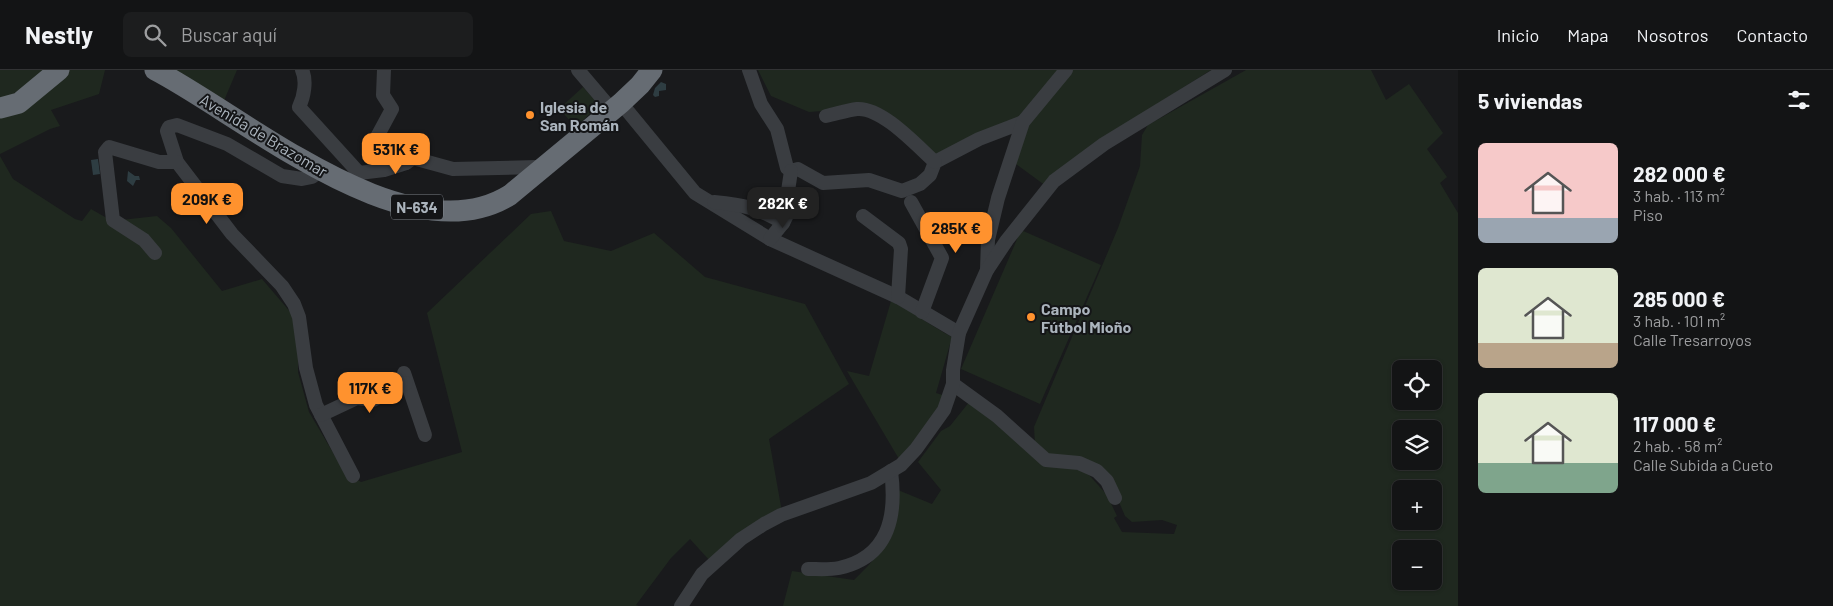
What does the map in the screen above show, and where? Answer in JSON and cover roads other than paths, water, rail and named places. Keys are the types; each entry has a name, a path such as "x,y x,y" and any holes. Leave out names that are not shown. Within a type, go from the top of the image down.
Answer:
{"highway":[{"path":"0,108 19,102 59,70"},
{"name":"Avenida de Brazomar","path":"155,70 320,171 377,196 418,207 447,211 471,210 494,205 510,195 640,85 652,70"}],"street":[{"path":"302,70 304,75 303,100 299,107 359,173 384,170 406,163 413,158 453,169 537,167 539,170"},
{"path":"384,70 383,95 392,109 375,140 372,151 375,155 406,163"},
{"path":"578,70 616,106 695,193 770,239 898,297 959,333"},
{"path":"749,70 761,104 777,129 787,168 791,171"},
{"path":"986,270 988,240 992,223 1022,122 1066,70"},
{"path":"682,606 702,574 741,539 764,524 781,515 871,483 901,465 916,449 944,410 953,384 953,370 959,333 986,270 1007,240 1054,181 1104,144 1225,70"},
{"path":"826,116 858,109 874,112 889,122 935,162"},
{"path":"791,171 798,169 824,183 869,180 902,191 920,184 930,175 935,162 979,139 1022,122"},
{"path":"320,171 312,177 302,179 287,177 227,144 172,125 167,131 177,162 232,234 282,286 294,304 299,317 306,368 321,415 353,476"},
{"path":"155,253 144,240 114,220 105,152 110,147 159,162 177,162"},
{"path":"770,239 783,223 791,207 788,191 791,171"},
{"path":"710,202 746,205 763,211 783,223"},
{"path":"911,202 942,258 922,312"},
{"path":"863,216 898,243 901,249 898,297"},
{"path":"321,415 356,398 374,400 405,378 425,435"},
{"path":"953,384 997,416 1046,460 1080,462 1097,471 1107,481 1115,498"},
{"path":"808,569 837,569 857,563 884,540 891,520 894,492 891,471"}],"place":[{"name":"Iglesia de San Román","path":"530,115"},
{"name":"Campo Fútbol Mioño","path":"1031,317"}]}
